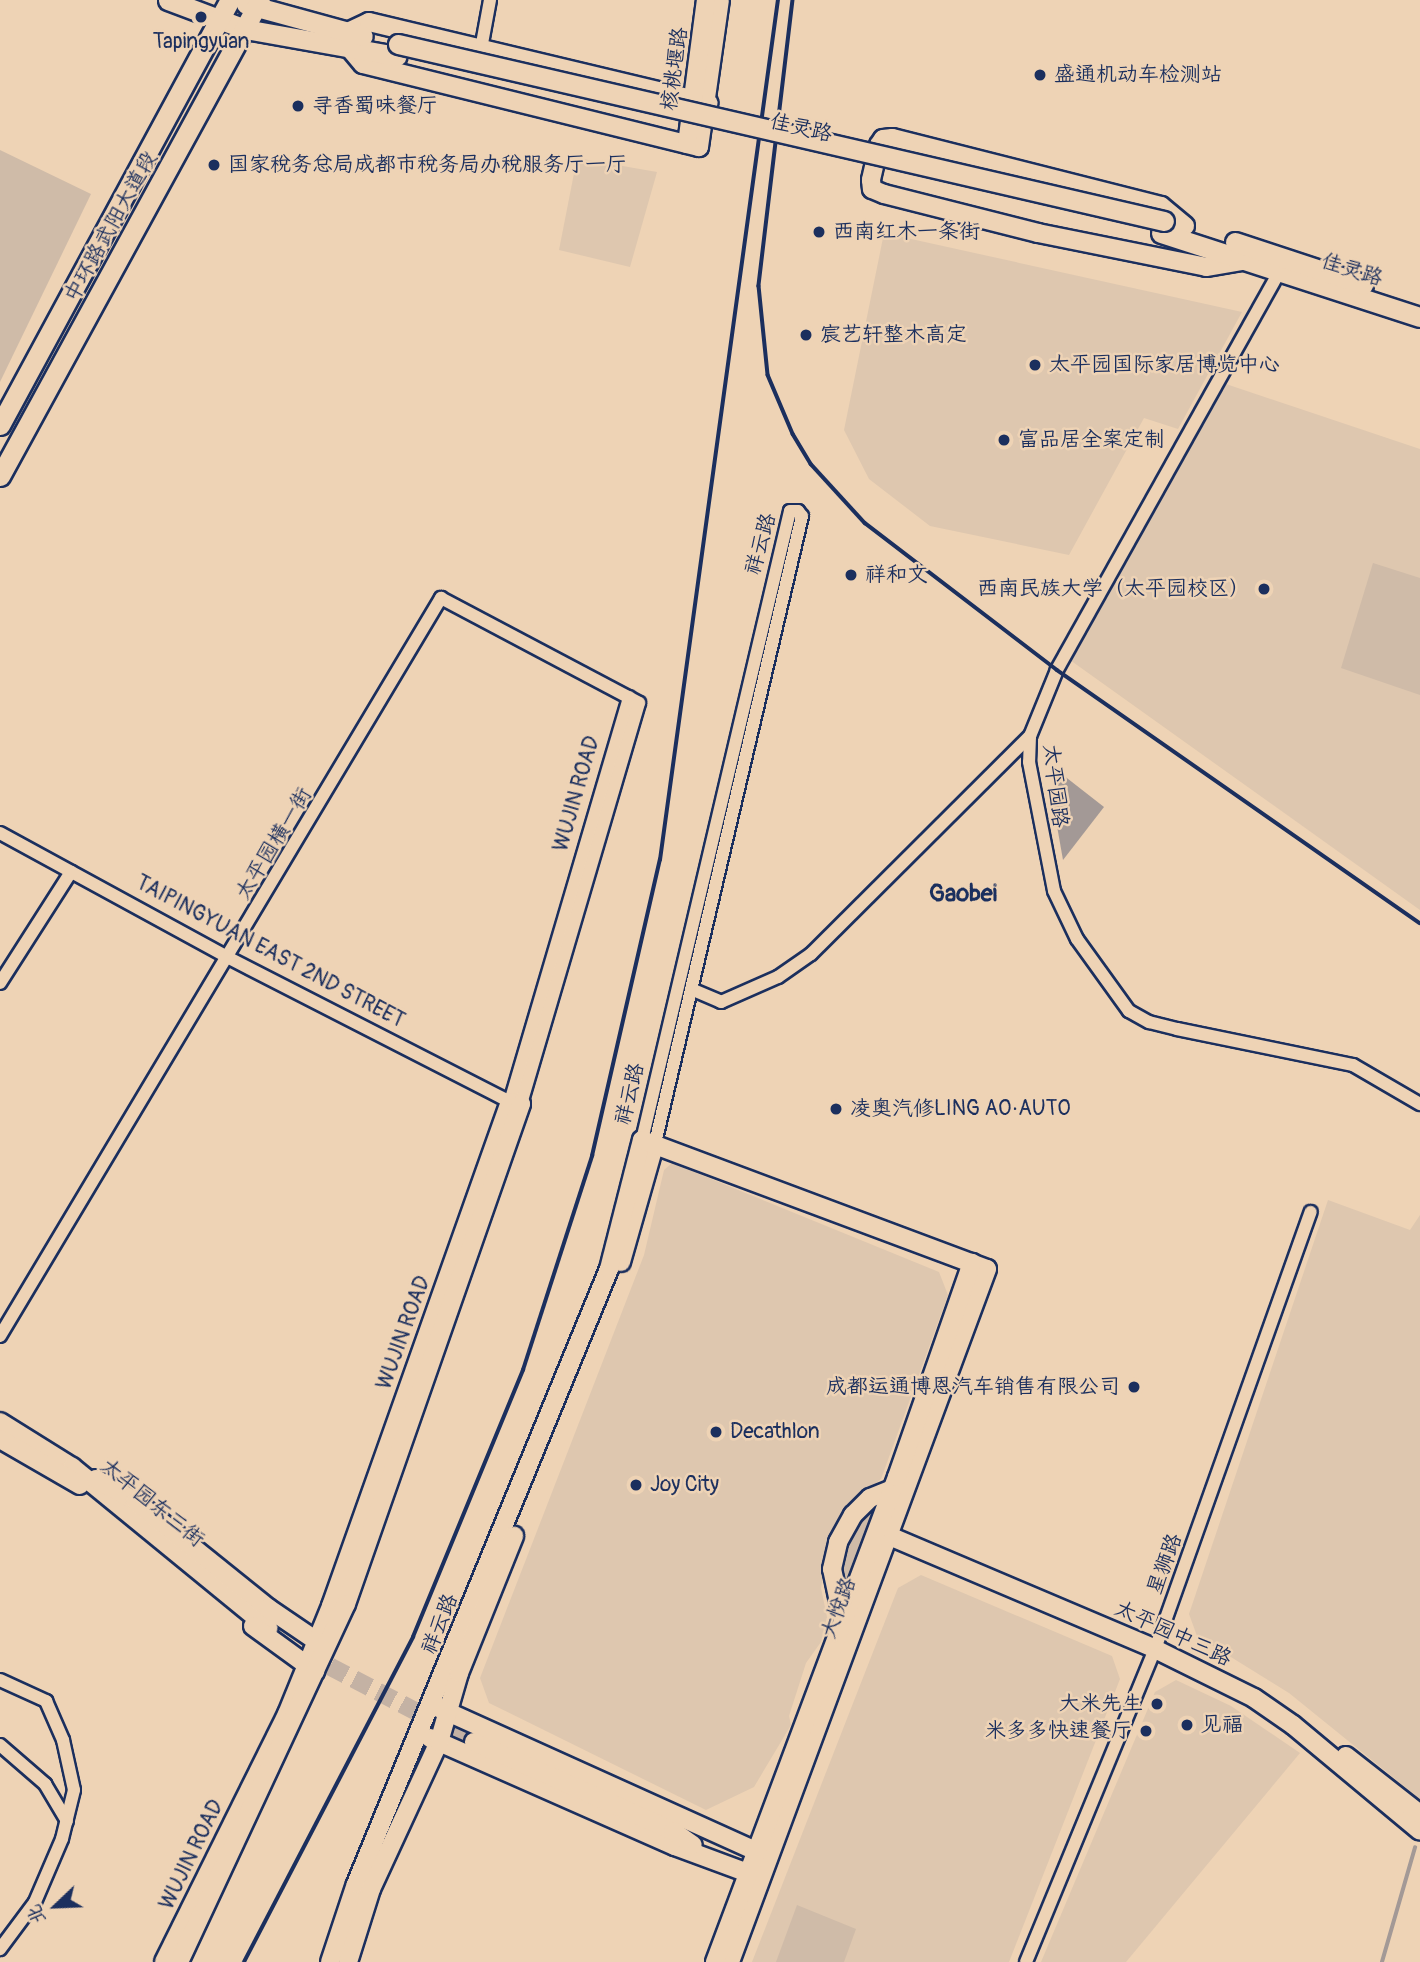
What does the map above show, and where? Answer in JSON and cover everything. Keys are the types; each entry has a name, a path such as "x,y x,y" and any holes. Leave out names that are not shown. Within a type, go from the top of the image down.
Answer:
{"main road":[{"name":"佳灵路","path":"168,0 246,29 347,38"},
{"name":"佳灵路","path":"231,0 258,4 347,38 1162,227 1250,260 1284,264 1420,304"},
{"name":"中环路武阳大道段","path":"1,420 217,20 231,0"},
{"name":"中环路武阳大道段","path":"0,476 258,4"},
{"name":"佳灵路","path":"1162,227 1185,226 1420,317"}],"street":[{"path":"481,48 490,0"},
{"name":"核桃堰路","path":"701,101 706,0"},
{"path":"701,101 369,22 347,38 363,64 699,147 701,101 720,0"},
{"path":"1185,226 1161,206 892,138 883,139 879,145 871,180 872,189 884,194 1038,233 1206,267 1250,260"},
{"name":"太平园路","path":"1284,264 1057,670 1030,736 1029,762 1054,891 1077,939 1129,1011 1149,1022 1177,1030 1353,1065 1420,1104"},
{"path":"1,420 26,428"},
{"name":"祥云路","path":"330,1962 356,1884 421,1734 441,1709 459,1673 634,1228 648,1142 790,511 798,511 802,516 691,989 648,1142"},
{"name":"太平园横一街","path":"0,1336 229,958 441,598 634,700"},
{"name":"WUJIN ROAD","path":"179,1962 322,1645 516,1103 634,700"},
{"path":"691,989 720,1002 778,977 811,954 1030,736"},
{"name":"TAIPINGYUAN EAST 2ND STREET","path":"0,833 229,958 516,1103"},
{"path":"0,983 71,872"},
{"path":"421,1734 439,1742 473,1741 763,1855 843,1621 885,1529 892,1489 979,1266 648,1142"},
{"name":"星狮路","path":"1026,1962 1157,1645 1311,1212"},
{"name":"大悦路","path":"730,1962 754,1875 885,1529 979,1266"},
{"name":"太平园东三街","path":"0,1423 117,1505 273,1628"},
{"path":"0,1439 135,1501 273,1628 312,1669"},
{"path":"68,1472 273,1628 322,1645"},
{"path":"843,1621 832,1569 838,1542 853,1515 870,1498 892,1489"},
{"name":"太平园中三路","path":"885,1529 1157,1645 1292,1714 1420,1814"},
{"name":"太平园中三路","path":"1157,1645 1254,1698 1283,1718 1420,1831"},
{"name":"WUJIN ROAD","path":"164,1962 312,1669"},
{"path":"0,1680 46,1701 63,1740 74,1790 66,1821 35,1902 0,1949"},
{"path":"441,1709 473,1741 716,1861 754,1875 715,1962"},
{"name":"祥云路","path":"348,1961 371,1889 439,1742 441,1709"},
{"path":"473,1741 673,1831 716,1861"},
{"path":"0,1745 45,1784 66,1821"},
{"path":"673,1831 725,1841"}],"shaded area":[{"path":"0,150 91,194 0,382"},
{"path":"577,158 657,172 630,267 559,250"},
{"name":"太平园国际家居博览中心","path":"884,233 1242,312 1178,429 1144,418 1069,555 930,526 869,479 844,430"},
{"name":"西南民族大学（太平园校区）","path":"1226,384 1420,449 1420,910 1070,660"},
{"path":"1373,563 1420,578 1420,695 1341,668"},
{"path":"1063,775 1104,807 1063,860 1051,792"},
{"path":"672,1163 939,1272 948,1295 881,1479 851,1504 828,1549 821,1588 827,1617 821,1642 806,1663 789,1716 791,1725 754,1787 706,1810 489,1703 480,1678 644,1255 664,1170"},
{"path":"1328,1200 1410,1230 1420,1215 1420,1799 1289,1693 1197,1636 1189,1614"},
{"path":"876,1502 842,1594 838,1567 852,1526"},
{"path":"921,1575 1112,1656 1120,1679 1009,1962 752,1962 898,1588"},
{"path":"1176,1680 1231,1706 1300,1753 1126,1962 1041,1962 1155,1692"},
{"path":"797,1905 856,1929 844,1962 776,1962"}],"waterway":[{"path":"1382,1962 1415,1848"}],"tunnel":[{"path":"306,1654 474,1742"}],"railway":[{"path":"244,1962 413,1637 523,1370 592,1156 660,860 778,0"},
{"path":"793,0 759,286 768,375 793,434 811,464 865,523 1057,670 1420,923"}],"place":[{"name":"Tapingyuan","path":"201,17"},
{"name":"盛通机动车检测站","path":"1040,75"},
{"name":"寻香蜀味餐厅","path":"298,106"},
{"name":"国家税务总局成都市税务局办税服务厅一厅","path":"214,165"},
{"name":"西南红木一条街","path":"819,232"},
{"name":"宸艺轩整木高定","path":"806,335"},
{"name":"太平园国际家居博览中心","path":"1035,365"},
{"name":"富品居全案定制","path":"1004,440"},
{"name":"祥和文","path":"851,575"},
{"name":"西南民族大学（太平园校区）","path":"1264,589"},
{"name":"凌奥汽修LING AO·AUTO","path":"836,1109"},
{"name":"成都运通博恩汽车销售有限公司","path":"1134,1387"},
{"name":"Decathlon","path":"716,1432"},
{"name":"Joy City","path":"636,1485"},
{"name":"大米先生","path":"1157,1704"},
{"name":"见福","path":"1187,1725"},
{"name":"米多多快速餐厅","path":"1146,1731"}],"district":[{"name":"Gaobei","path":"963,894"}]}
